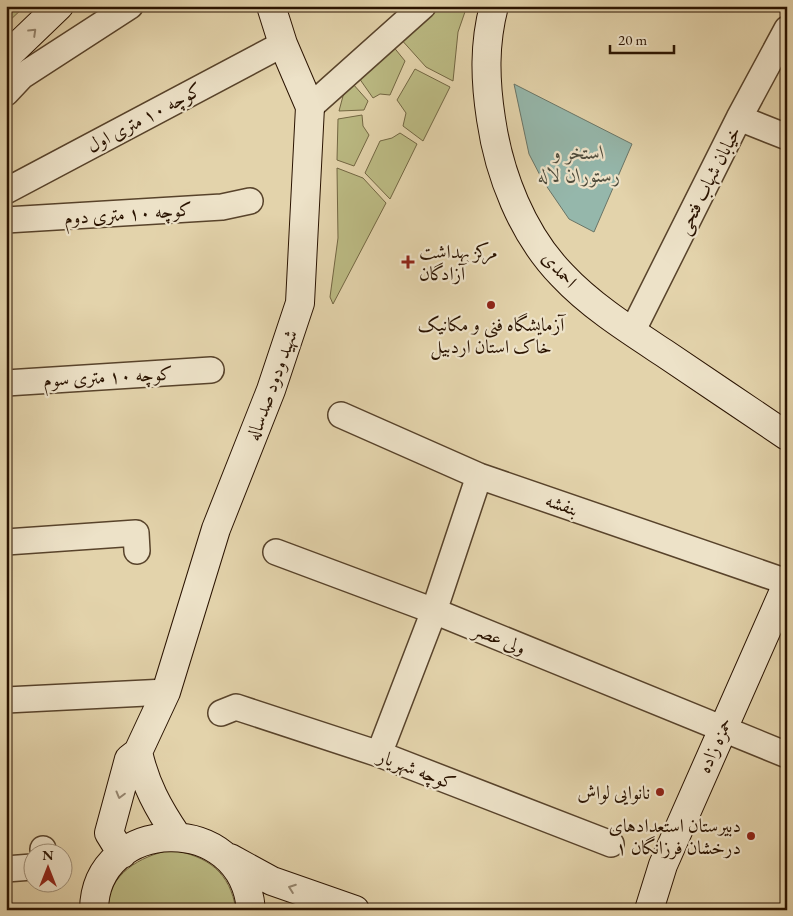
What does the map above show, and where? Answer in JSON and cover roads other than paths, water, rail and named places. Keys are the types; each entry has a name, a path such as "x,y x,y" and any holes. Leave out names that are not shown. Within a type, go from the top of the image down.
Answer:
{"street":[{"path":"6,57 59,6"},
{"path":"6,93 22,76 130,6"},
{"name":"شهید ودود صدساله","path":"122,854 109,833 129,759 138,752 166,692 216,528 271,390 300,303 310,108 282,44 271,6"},
{"path":"310,108 423,6"},
{"name":"احمدی","path":"494,6 486,51 488,99 495,146 510,193 531,234 561,275 632,332 787,436"},
{"name":"خیابان شهاب فتحی","path":"632,332 739,118 787,29"},
{"name":"کوچه ۱۰ متری اول","path":"6,191 282,44"},
{"path":"739,118 787,136"},
{"name":"کوچه ۱۰ متری دوم","path":"6,220 222,207 250,201"},
{"name":"کوچه ۱۰ متری سوم","path":"6,383 211,370"},
{"name":"بنفشه","path":"341,415 479,476 787,583"},
{"path":"379,754 434,611 479,476"},
{"path":"6,542 136,533 137,551"},
{"name":"ولی عصر","path":"276,552 434,611 787,755"},
{"name":"حمزه زاده","path":"649,910 663,865 787,583"},
{"path":"6,700 166,692"},
{"name":"کوچه شهریار","path":"222,713 236,707 379,754 611,844"},
{"path":"138,752 144,778 152,798 177,836"},
{"path":"93,907 107,870 122,854 134,846 152,839 177,836 202,842 272,881 355,910"},
{"path":"224,854 241,874 250,897 251,910"},
{"path":"6,869 22,863"}],"water":[{"name":"استخر و رستوران لاله","path":"514,84 632,144 594,232 569,219 543,181 529,154"}],"place":[{"name":"مرکز بهداشت آزادگان","path":"408,262"},
{"name":"آزمایشگاه فنی و مکانیک خاک استان اردبیل","path":"491,305"},
{"name":"نانوایی لواش","path":"660,792"},
{"name":"دبیرستان استعدادهای درخشان فرزانگان ۱","path":"751,836"}]}
